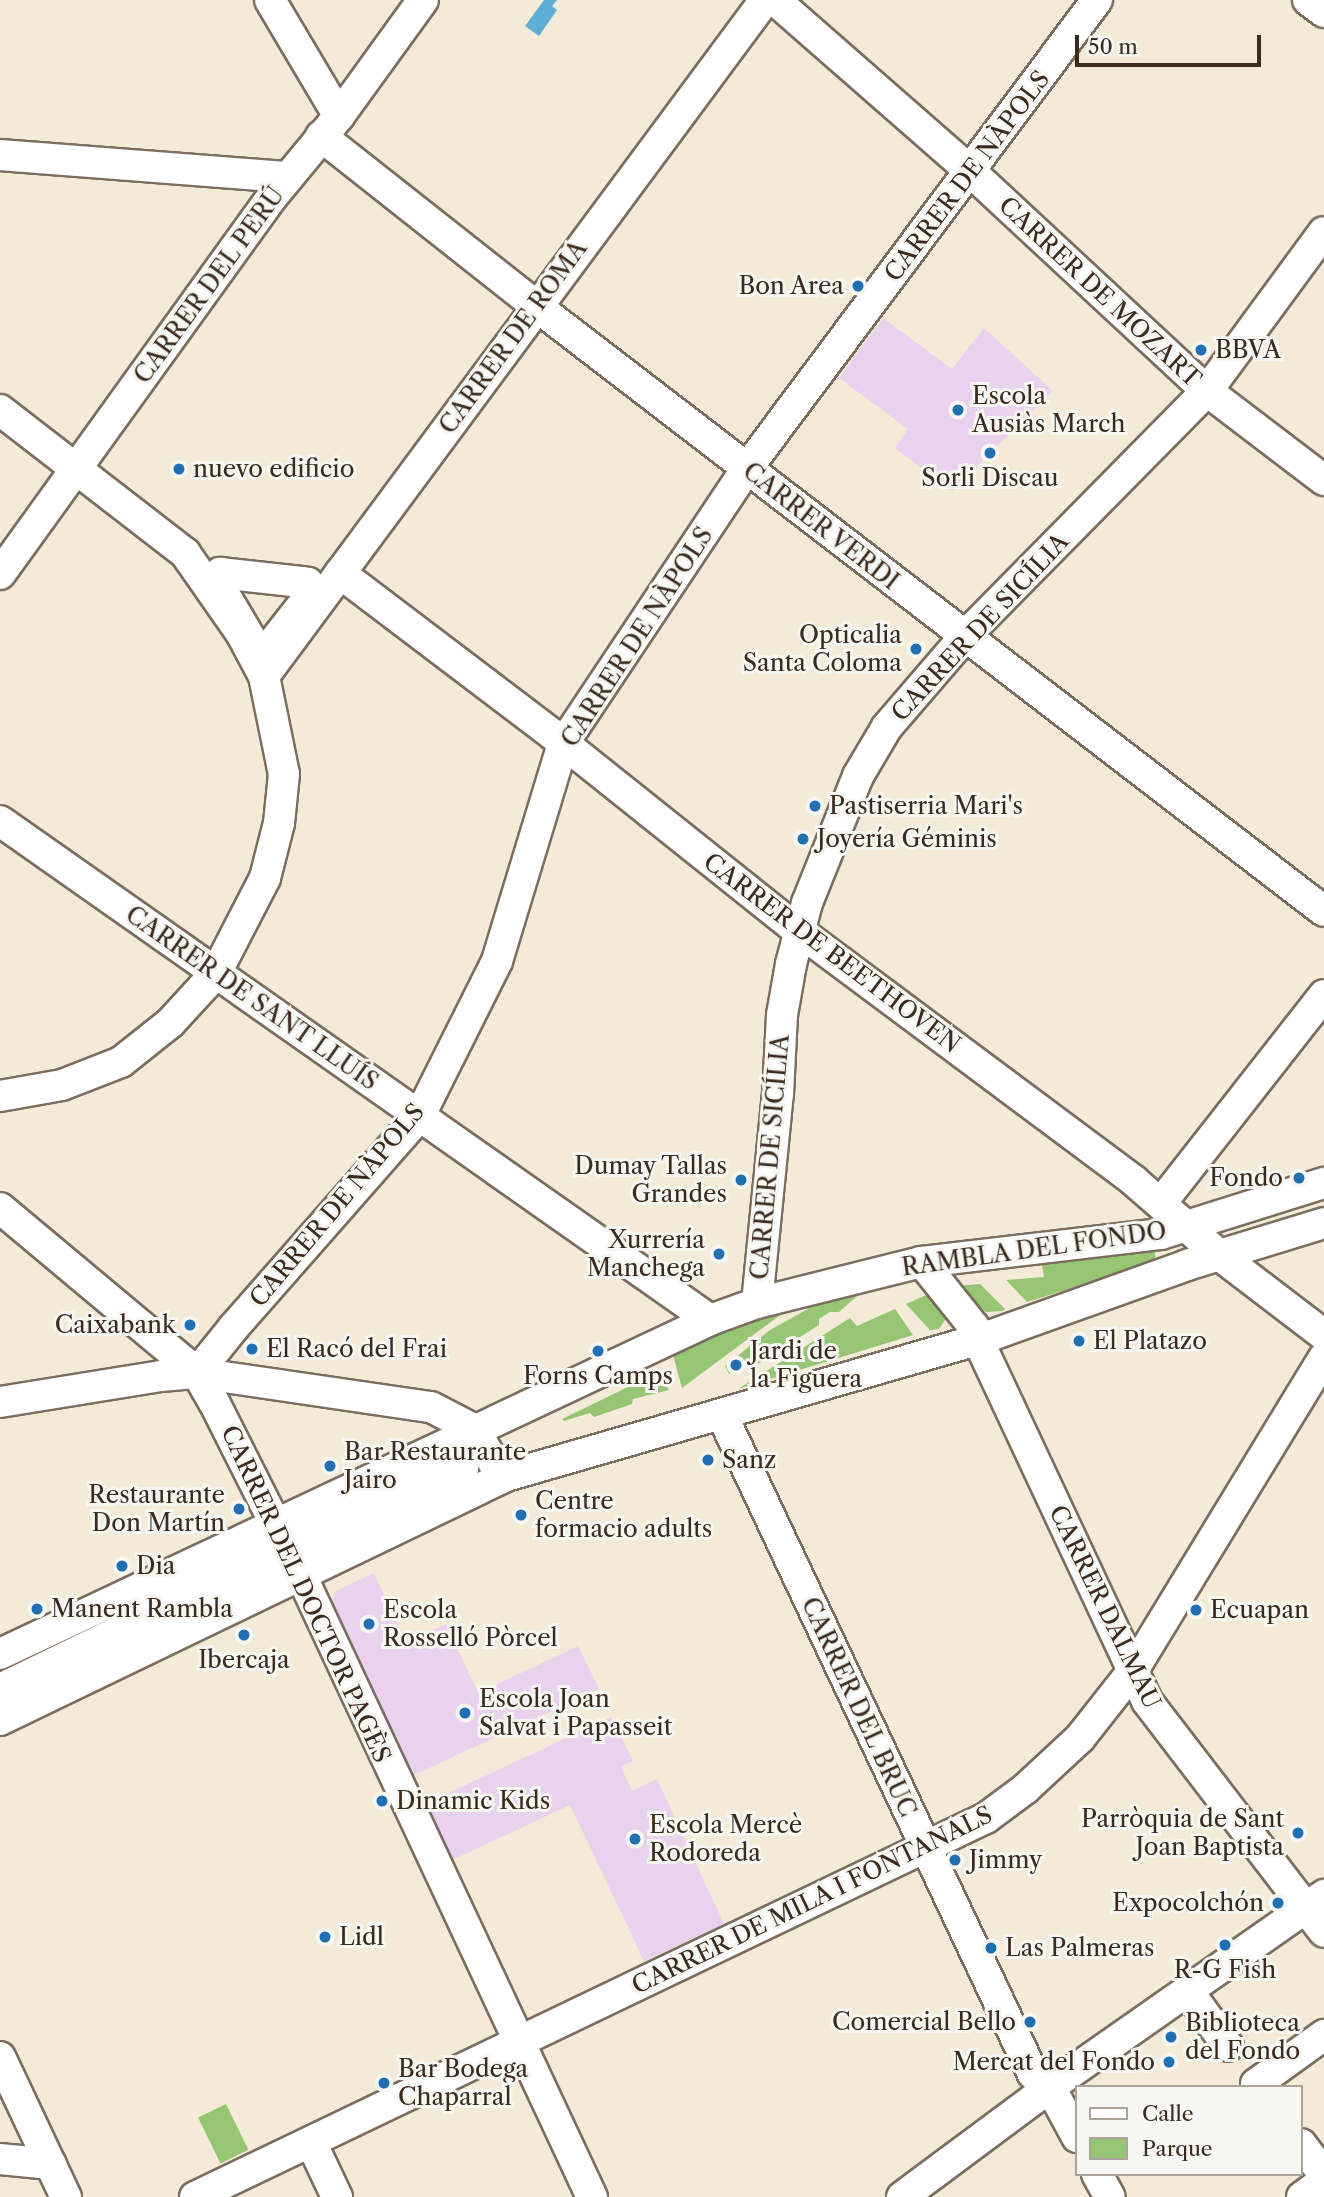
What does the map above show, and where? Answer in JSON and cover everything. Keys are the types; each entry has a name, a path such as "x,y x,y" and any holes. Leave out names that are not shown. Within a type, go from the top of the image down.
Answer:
{"street":[{"path":"270,0 330,126"},
{"name":"CARRER DEL PERÚ","path":"0,574 287,177 330,126 424,0"},
{"name":"CARRER DE ROMA","path":"264,676 765,0"},
{"name":"CARRER DE MOZART","path":"775,0 970,171 1207,391 1318,469"},
{"name":"CARRER DE NÀPOLS","path":"197,1373 234,1326 420,1115 497,961 563,744 748,467 1097,0"},
{"path":"1308,0 1324,12"},
{"name":"CARRER VERDI","path":"330,126 536,306 1324,911"},
{"path":"0,155 287,177"},
{"name":"CARRER DE SICÍLIA","path":"757,1303 778,1094 782,1015 799,931 827,847 858,776 887,727 966,635 1207,391 1324,232"},
{"path":"0,410 185,553 241,633 264,676 284,774 279,823 265,877 216,973 170,1023 121,1062 62,1085 0,1096"},
{"path":"185,553 233,568 303,576 340,573"},
{"name":"CARRER DE BEETHOVEN","path":"340,573 563,744 799,931 1161,1203 1218,1254 1324,1335"},
{"name":"CARRER DE SANT LLUÍS","path":"0,821 710,1320"},
{"name":"RAMBLA DEL FONDO","path":"1161,1203 1324,995"},
{"name":"RAMBLA DEL FONDO","path":"288,1549 475,1430 710,1320 757,1303 922,1262 1161,1234 1324,1183"},
{"path":"0,1208 197,1373"},
{"name":"RAMBLA DEL FONDO","path":"288,1549 502,1478 978,1340 1218,1254 1324,1223"},
{"name":"CARRER DALMAU","path":"922,1262 974,1326 978,1340 1147,1701 1318,1912"},
{"name":"CARRER DE MILA I FONTANALS","path":"195,2197 986,1818 1025,1789 1080,1738 1132,1671 1324,1358"},
{"path":"0,1402 161,1376 197,1373 431,1407 475,1430 502,1478"},
{"name":"CARRER DEL DOCTOR PAGÈS","path":"197,1373 288,1549 517,2043 592,2197"},
{"name":"CARRER DEL BRUC","path":"722,1415 1017,2036 1076,2135"},
{"path":"0,1689 288,1549 463,1468"},
{"path":"0,1654 288,1549"},
{"path":"0,1720 288,1549"},
{"path":"902,2197 1042,2080 1318,1912"},
{"path":"1188,1991 1246,2070 1324,2035"},
{"path":"0,2057 66,2197"},
{"path":"311,2142 337,2197"},
{"path":"1303,2150 1316,2188"},
{"path":"0,2159 51,2164"},
{"path":"1098,2176 1110,2197"}],"shaded area":[{"name":"Escola Ausiàs March","path":"883,318 952,369 984,328 1053,391 952,491 895,448 908,429 839,378"},
{"name":"Escola Joan Salvat i Papasseit","path":"374,1573 406,1642 446,1624 478,1693 578,1646 599,1689 412,1776 331,1605 336,1591"},
{"name":"Escola Mercè Rodoreda","path":"611,1717 633,1761 621,1767 632,1791 657,1779 724,1924 644,1961 570,1805 452,1860 425,1804"}],"green space":[{"path":"1155,1248 1155,1262 1027,1302 1006,1280 1044,1277 1041,1259"},
{"path":"875,1280 839,1312 830,1312 819,1319 819,1325 756,1365 748,1363 729,1374 725,1366 770,1330 808,1309 804,1303"},
{"path":"980,1284 1005,1309 1003,1311 986,1312 957,1286"},
{"path":"931,1293 949,1314 939,1329 930,1330 906,1304"},
{"path":"791,1307 682,1388 672,1351 741,1322"},
{"path":"895,1309 913,1335 738,1389 850,1318 857,1326"},
{"path":"659,1372 669,1390 633,1399 632,1404 594,1417 590,1413 564,1421 562,1419"},
{"path":"226,2104 248,2150 220,2163 198,2118"}],"water":[{"path":"544,0 557,0 552,6 557,10 539,36 525,26"}],"place":[{"name":"Bon Area","path":"858,286"},
{"name":"BBVA","path":"1201,350"},
{"name":"Escola Ausiàs March","path":"958,410"},
{"name":"Sorli Discau","path":"990,453"},
{"name":"nuevo edificio","path":"179,469"},
{"name":"Opticalia Santa Coloma","path":"916,649"},
{"name":"Pastiserria Mari's","path":"815,806"},
{"name":"Joyería Géminis","path":"803,839"},
{"name":"Fondo","path":"1299,1178"},
{"name":"Dumay Tallas Grandes","path":"741,1180"},
{"name":"Xurrería Manchega","path":"719,1254"},
{"name":"Caixabank","path":"190,1325"},
{"name":"El Platazo","path":"1079,1341"},
{"name":"El Racó del Frai","path":"252,1349"},
{"name":"Forns Camps","path":"598,1351"},
{"name":"Jardi de la Figuera","path":"736,1365"},
{"name":"Sanz","path":"708,1460"},
{"name":"Bar Restaurante Jairo","path":"330,1466"},
{"name":"Restaurante Don Martín","path":"239,1509"},
{"name":"Centre formacio adults","path":"521,1515"},
{"name":"Dia","path":"122,1566"},
{"name":"Manent Rambla","path":"37,1609"},
{"name":"Ecuapan","path":"1196,1610"},
{"name":"Escola Rosselló Pòrcel","path":"369,1624"},
{"name":"Ibercaja","path":"244,1635"},
{"name":"Escola Joan Salvat i Papasseit","path":"465,1713"},
{"name":"Dinamic Kids","path":"382,1801"},
{"name":"Parròquia de Sant Joan Baptista","path":"1298,1833"},
{"name":"Escola Mercè Rodoreda","path":"635,1839"},
{"name":"Jimmy","path":"955,1860"},
{"name":"Expocolchón","path":"1278,1903"},
{"name":"Lidl","path":"325,1937"},
{"name":"R-G Fish","path":"1225,1945"},
{"name":"Las Palmeras","path":"991,1948"},
{"name":"Comercial Bello","path":"1030,2022"},
{"name":"Biblioteca del Fondo","path":"1171,2037"},
{"name":"Mercat del Fondo","path":"1169,2062"},
{"name":"Bar Bodega Chaparral","path":"384,2083"}]}
